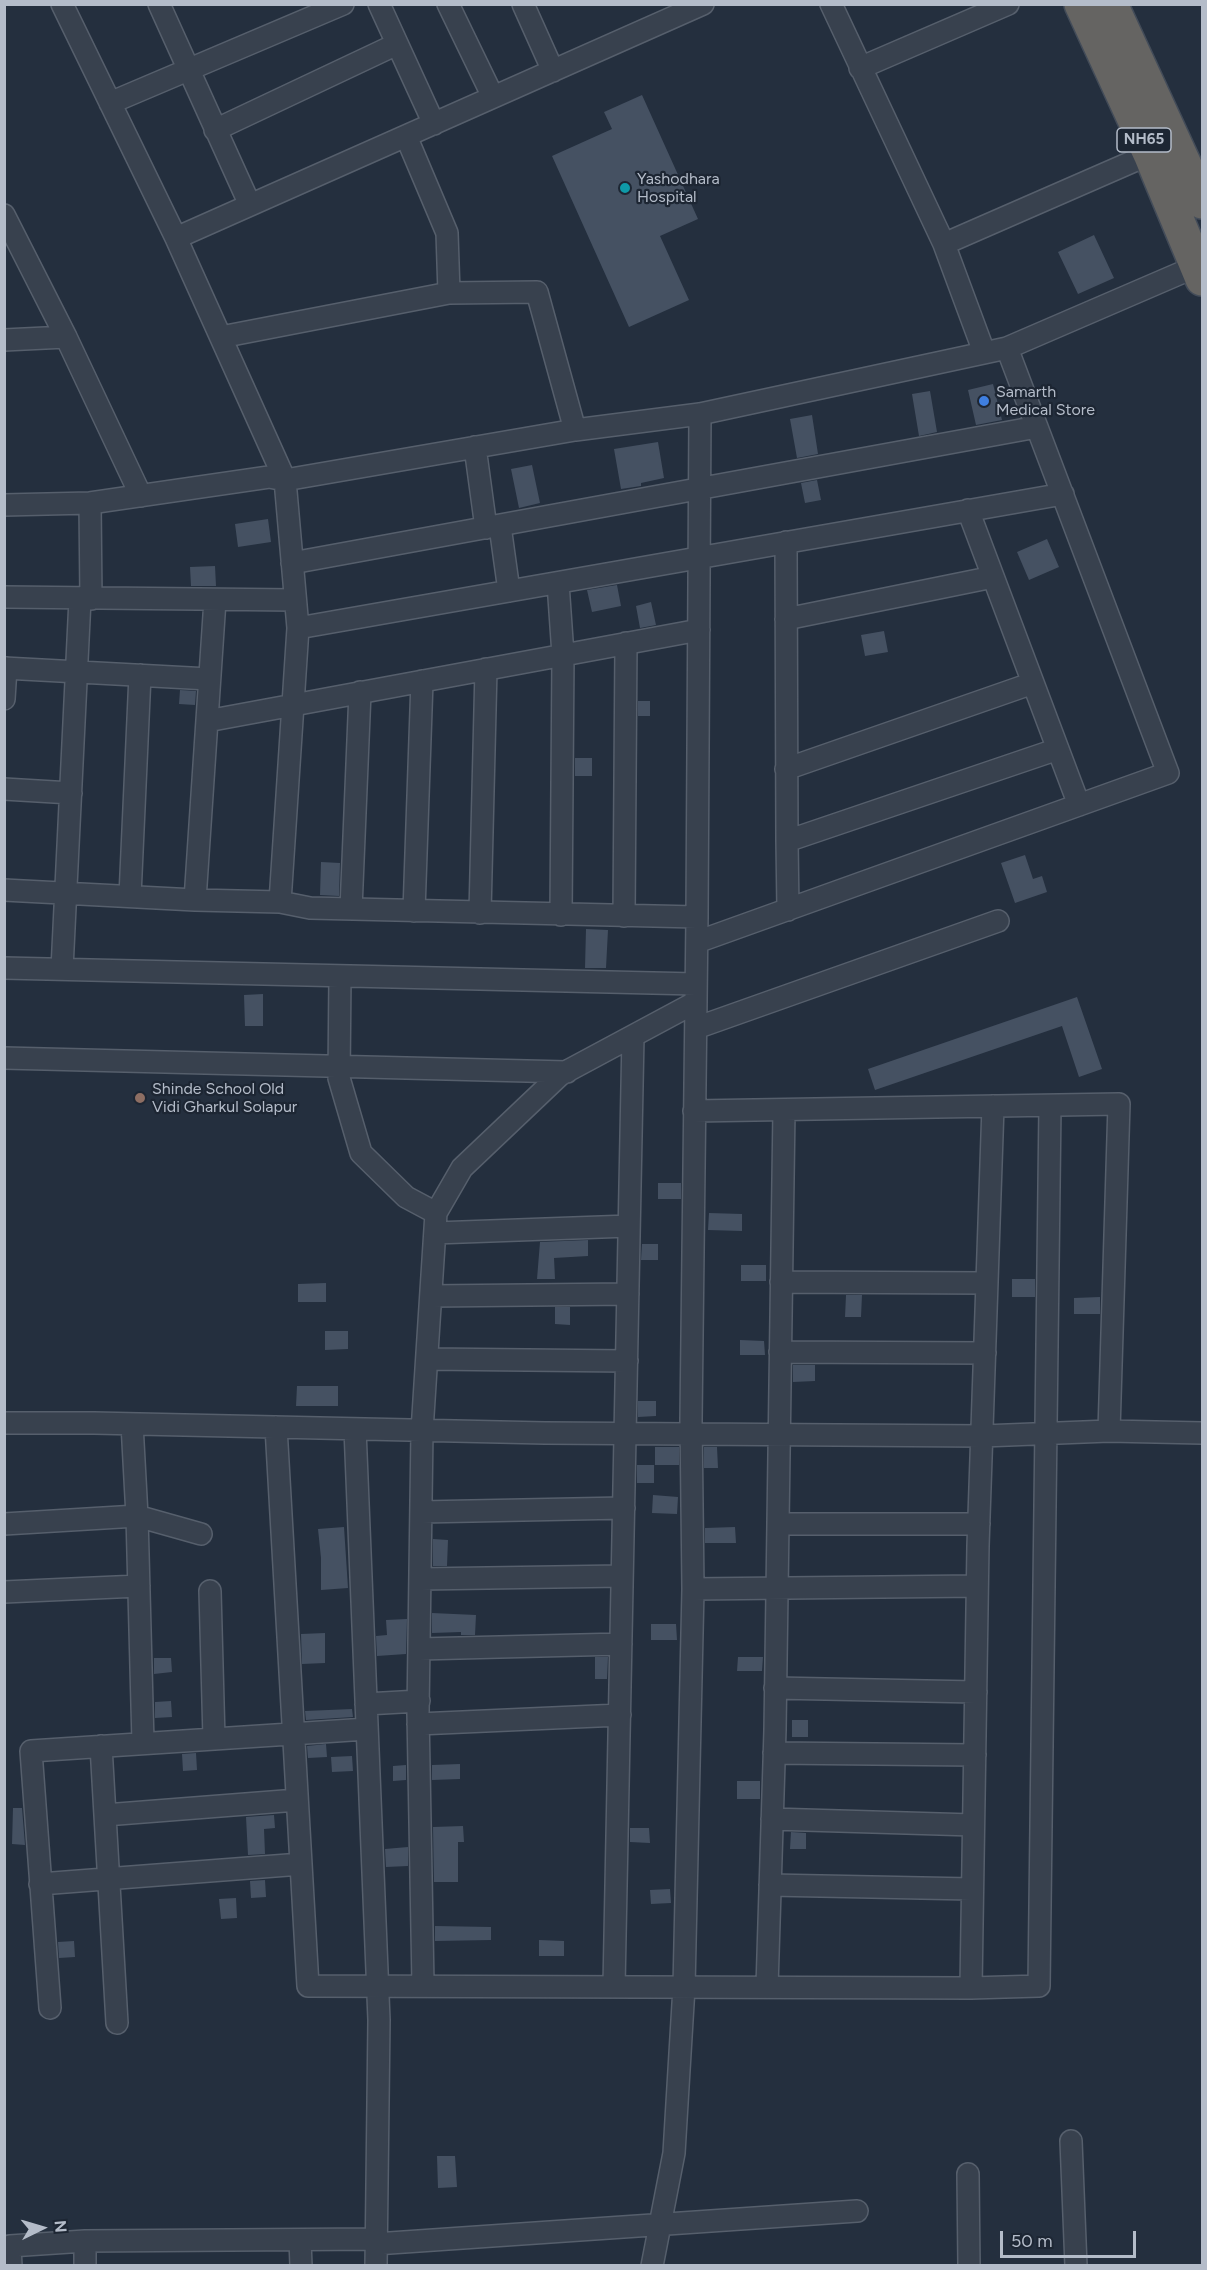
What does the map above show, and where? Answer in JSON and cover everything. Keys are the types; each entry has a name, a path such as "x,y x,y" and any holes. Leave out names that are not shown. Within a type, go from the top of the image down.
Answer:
{"highway":[{"name":"NH65","path":"1081,4 1150,154 1200,273"},
{"name":"NH65","path":"1111,4 1203,202"}],"street":[{"path":"62,4 176,238 285,480 298,628 280,902"},
{"path":"159,4 250,205"},
{"path":"110,103 343,4"},
{"path":"379,4 434,124"},
{"path":"448,4 493,97"},
{"path":"523,4 553,70"},
{"path":"176,238 703,4"},
{"path":"831,4 944,244 984,352"},
{"path":"860,68 1008,4"},
{"path":"215,130 397,44"},
{"path":"406,136 447,233 449,293"},
{"path":"944,244 1150,154"},
{"path":"4,215 66,337 141,496"},
{"path":"4,505 90,503 269,477 285,480 575,430 700,414 1007,348 1200,273"},
{"path":"221,337 449,293 537,292 575,430"},
{"path":"4,340 66,337"},
{"path":"697,942 1168,773 1007,348"},
{"path":"652,2265 674,2152 684,1987 693,1589 691,1434 700,414"},
{"path":"292,563 1037,428"},
{"path":"475,447 509,591"},
{"path":"298,628 1063,494"},
{"path":"62,969 76,672 85,599 90,503"},
{"path":"968,510 1079,805"},
{"path":"786,542 788,909"},
{"path":"786,619 993,577"},
{"path":"558,582 563,655 561,915"},
{"path":"4,597 295,600"},
{"path":"195,900 215,600"},
{"path":"207,721 699,630"},
{"path":"624,916 626,643"},
{"path":"4,699 5,668 209,679"},
{"path":"480,913 486,669"},
{"path":"130,896 140,675"},
{"path":"414,911 422,681"},
{"path":"786,769 1033,683"},
{"path":"351,909 360,692"},
{"path":"787,841 1058,749"},
{"path":"4,789 70,793"},
{"path":"4,890 280,902 310,908 697,918"},
{"path":"696,1028 998,921"},
{"path":"4,968 340,976 696,993"},
{"path":"340,976 339,1078 361,1153 436,1223 630,1226"},
{"path":"423,1985 418,1724 422,1431 436,1223 462,1168 560,1075 633,1036 696,993"},
{"path":"614,1986 633,1036"},
{"path":"4,1058 567,1071"},
{"path":"694,1111 1119,1104 1109,1431"},
{"path":"970,1988 977,1586 993,1106"},
{"path":"276,1427 308,1986 970,1988 1039,1986 1050,1106"},
{"path":"767,1987 774,1753 784,1110"},
{"path":"781,1282 987,1282"},
{"path":"431,1296 628,1294"},
{"path":"780,1352 984,1353"},
{"path":"426,1359 627,1361"},
{"path":"4,1423 625,1434 982,1436 1109,1431 1203,1433"},
{"path":"132,1424 137,1516 143,1743"},
{"path":"355,1429 379,2020 376,2265"},
{"path":"421,1512 624,1508"},
{"path":"4,1524 137,1516 201,1534"},
{"path":"778,1524 979,1524"},
{"path":"420,1580 622,1576"},
{"path":"4,1592 139,1586"},
{"path":"693,1589 977,1586"},
{"path":"210,1591 214,1739"},
{"path":"419,1649 621,1644"},
{"path":"775,1688 976,1692"},
{"path":"366,1704 418,1701"},
{"path":"418,1724 620,1715"},
{"path":"50,2008 31,1751 367,1729"},
{"path":"101,1746 117,2023"},
{"path":"774,1753 975,1755"},
{"path":"105,1815 297,1800"},
{"path":"772,1819 973,1825"},
{"path":"40,1884 301,1864"},
{"path":"770,1885 972,1889"},
{"path":"1071,2141 1076,2265"},
{"path":"968,2174 969,2265"},
{"path":"10,2265 10,2246 85,2241 375,2242 857,2211"},
{"path":"300,2240 301,2265"},
{"path":"85,2241 86,2265"}],"building":[{"name":"Yashodhara Hospital","path":"642,95 698,219 660,236 689,300 629,327 552,156 612,129 604,112"},
{"path":"1094,235 1114,278 1078,294 1058,252"},
{"name":"Samarth Medical Store","path":"993,384 1002,420 976,425 968,390"},
{"path":"930,391 937,432 919,436 912,394"},
{"path":"812,415 818,454 797,458 790,419"},
{"path":"658,442 664,478 641,483 641,486 621,489 614,449"},
{"path":"532,465 540,503 519,508 511,469"},
{"path":"817,480 821,500 805,503 801,483"},
{"path":"268,519 271,542 238,547 235,524"},
{"path":"1047,539 1059,567 1029,580 1017,552"},
{"path":"215,566 216,586 191,586 190,567"},
{"path":"617,585 621,606 592,612 587,590"},
{"path":"651,602 656,625 640,628 636,606"},
{"path":"884,631 888,652 865,656 861,635"},
{"path":"180,690 196,691 195,705 179,704"},
{"path":"638,701 650,701 650,716 638,716"},
{"path":"575,758 592,758 592,776 575,776"},
{"path":"1025,855 1033,879 1042,876 1047,892 1015,903 1001,863"},
{"path":"321,862 340,863 339,896 320,895"},
{"path":"586,929 608,930 606,968 585,968"},
{"path":"263,994 263,1026 245,1026 244,995"},
{"path":"1077,997 1102,1069 1079,1077 1062,1026 875,1090 868,1069"},
{"path":"658,1183 681,1183 681,1199 658,1199"},
{"path":"709,1213 742,1214 742,1231 708,1230"},
{"path":"588,1240 588,1256 554,1258 555,1279 537,1279 540,1242"},
{"path":"642,1244 658,1244 658,1260 641,1260"},
{"path":"741,1265 766,1265 766,1281 741,1281"},
{"path":"1012,1279 1035,1279 1035,1297 1012,1297"},
{"path":"326,1283 326,1302 298,1302 298,1284"},
{"path":"846,1295 862,1295 861,1317 845,1317"},
{"path":"1100,1297 1100,1314 1074,1314 1074,1298"},
{"path":"555,1307 570,1307 570,1325 555,1324"},
{"path":"325,1331 348,1331 348,1349 325,1350"},
{"path":"740,1340 764,1341 765,1355 740,1355"},
{"path":"793,1365 815,1365 815,1381 793,1382"},
{"path":"297,1386 338,1386 338,1406 296,1406"},
{"path":"638,1401 656,1401 656,1416 638,1417"},
{"path":"655,1447 679,1447 679,1465 655,1465"},
{"path":"704,1447 717,1447 718,1468 704,1468"},
{"path":"637,1465 654,1465 654,1483 637,1483"},
{"path":"653,1495 678,1497 677,1514 652,1513"},
{"path":"344,1527 348,1588 321,1590 318,1529"},
{"path":"735,1527 736,1543 705,1543 705,1528"},
{"path":"433,1539 448,1540 447,1566 433,1566"},
{"path":"432,1613 476,1615 475,1635 461,1635 461,1632 432,1633"},
{"path":"407,1619 406,1654 377,1656 376,1636 387,1635 386,1620"},
{"path":"651,1624 676,1624 677,1640 651,1640"},
{"path":"325,1633 325,1663 302,1664 301,1634"},
{"path":"595,1657 608,1657 607,1679 595,1679"},
{"path":"738,1657 763,1657 762,1671 737,1671"},
{"path":"154,1658 171,1658 172,1672 154,1674"},
{"path":"171,1701 172,1717 155,1718 155,1702"},
{"path":"352,1709 353,1717 306,1720 305,1711"},
{"path":"792,1720 808,1720 808,1737 792,1737"},
{"path":"326,1744 327,1757 308,1758 307,1746"},
{"path":"196,1753 197,1770 183,1771 182,1754"},
{"path":"352,1756 353,1771 332,1772 331,1757"},
{"path":"460,1764 460,1779 432,1780 432,1765"},
{"path":"406,1765 406,1780 393,1781 393,1766"},
{"path":"737,1781 760,1781 760,1799 737,1799"},
{"path":"13,1808 22,1808 25,1845 12,1844"},
{"path":"274,1815 275,1828 264,1829 265,1854 248,1855 246,1817"},
{"path":"463,1826 464,1842 458,1842 458,1882 434,1882 433,1827"},
{"path":"630,1828 649,1828 650,1843 630,1842"},
{"path":"791,1832 806,1833 806,1849 790,1849"},
{"path":"408,1847 408,1866 386,1867 385,1849"},
{"path":"265,1880 266,1897 251,1898 250,1881"},
{"path":"670,1889 671,1903 651,1904 650,1890"},
{"path":"236,1898 237,1918 221,1919 219,1899"},
{"path":"435,1926 491,1927 491,1940 435,1941"},
{"path":"539,1940 564,1941 564,1956 539,1956"},
{"path":"74,1941 75,1957 59,1958 58,1942"},
{"path":"437,2156 455,2156 457,2187 438,2188"}],"place":[{"name":"Yashodhara Hospital","path":"625,188"},
{"name":"Samarth Medical Store","path":"984,401"},
{"name":"Shinde School Old Vidi Gharkul Solapur","path":"140,1098"}]}
